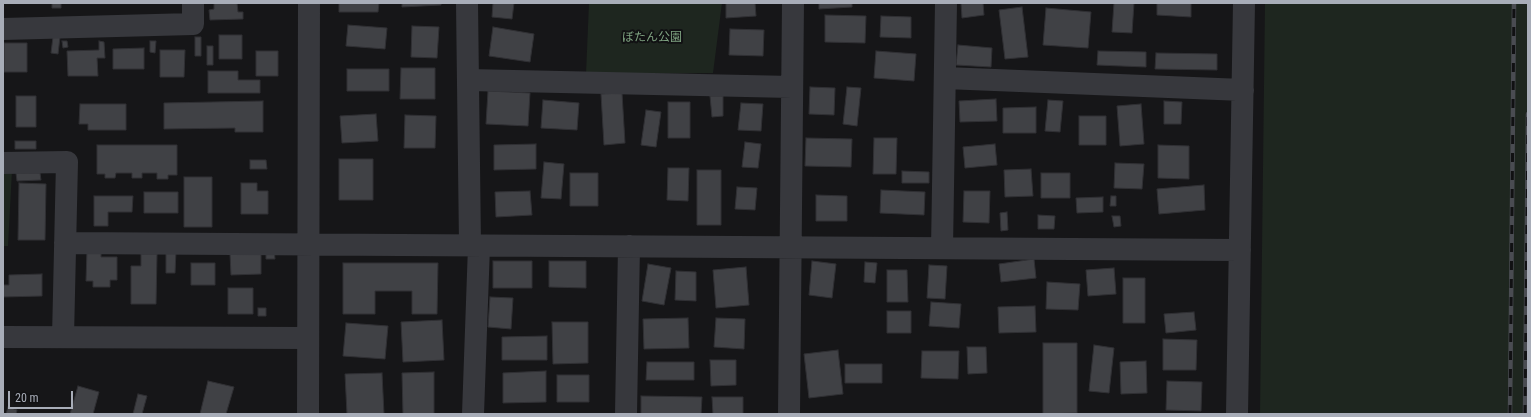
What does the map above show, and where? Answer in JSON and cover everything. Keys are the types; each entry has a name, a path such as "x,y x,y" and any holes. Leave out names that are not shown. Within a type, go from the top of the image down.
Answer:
{"street":[{"path":"3,29 193,24 193,3"},
{"path":"308,3 308,414"},
{"path":"467,3 468,80 475,246 473,414"},
{"path":"789,414 794,3"},
{"path":"942,248 946,3"},
{"path":"1237,414 1244,3"},
{"path":"945,78 1243,90"},
{"path":"468,80 792,87"},
{"path":"3,162 67,162 63,337"},
{"path":"65,243 1240,250"},
{"path":"626,414 629,246"},
{"path":"3,337 308,338"}],"green space":[{"name":"ぼたん公園","path":"589,3 722,3 713,73 586,74"},
{"path":"1265,3 1528,3 1528,414 1260,414"},
{"path":"12,170 8,246 3,246 3,171"}],"building":[{"path":"52,3 61,3 61,8 52,8"},
{"path":"214,3 237,3 238,12 243,12 243,19 210,20 209,10 214,9"},
{"path":"339,3 379,3 378,12 339,12"},
{"path":"402,3 441,3 441,5 402,7"},
{"path":"493,3 514,3 512,19 492,17"},
{"path":"726,3 755,3 756,16 726,18"},
{"path":"819,3 852,3 852,7 819,9"},
{"path":"961,3 983,3 984,15 962,18"},
{"path":"1114,3 1134,3 1132,33 1112,32"},
{"path":"1157,3 1191,3 1191,17 1157,15"},
{"path":"1022,7 1028,57 1005,59 999,10"},
{"path":"1046,8 1091,12 1088,48 1043,45"},
{"path":"825,15 866,16 865,43 825,42"},
{"path":"881,16 911,17 911,38 880,37"},
{"path":"348,25 387,28 385,49 346,46"},
{"path":"412,26 439,27 437,58 411,57"},
{"path":"493,27 534,34 530,62 489,56"},
{"path":"730,29 764,30 763,56 729,55"},
{"path":"219,35 242,35 242,59 219,59"},
{"path":"53,37 60,37 58,54 51,53"},
{"path":"195,37 201,37 201,56 195,56"},
{"path":"62,41 67,41 68,47 63,48"},
{"path":"99,41 104,42 105,58 97,58 98,76 68,76 67,51 99,50"},
{"path":"150,41 156,41 155,53 150,52"},
{"path":"4,43 27,43 27,72 4,72"},
{"path":"958,45 992,48 991,67 956,65"},
{"path":"207,46 213,46 213,65 207,65"},
{"path":"144,48 144,69 113,69 113,49"},
{"path":"160,50 185,50 184,77 160,77"},
{"path":"256,51 278,51 278,76 256,76"},
{"path":"876,51 916,54 914,81 874,78"},
{"path":"1098,51 1146,52 1146,67 1097,65"},
{"path":"1156,53 1217,54 1217,70 1155,69"},
{"path":"401,68 435,68 435,99 400,99"},
{"path":"347,69 389,69 389,91 347,91"},
{"path":"208,71 238,71 238,80 260,80 260,93 208,93"},
{"path":"810,87 835,88 834,115 809,114"},
{"path":"847,87 861,88 857,126 843,124"},
{"path":"488,91 530,93 528,126 486,124"},
{"path":"622,93 625,143 604,145 601,94"},
{"path":"16,96 36,96 36,127 16,127"},
{"path":"710,96 723,96 723,116 712,117"},
{"path":"996,99 997,121 960,122 959,101"},
{"path":"543,100 579,103 577,130 541,128"},
{"path":"1048,100 1063,101 1060,132 1045,131"},
{"path":"263,101 263,132 235,132 235,128 164,129 164,103"},
{"path":"1164,101 1182,102 1181,124 1164,124"},
{"path":"668,102 690,102 690,138 668,138"},
{"path":"741,103 763,104 761,131 738,130"},
{"path":"80,104 126,104 126,130 88,130 88,124 79,124"},
{"path":"1141,104 1144,144 1120,146 1117,106"},
{"path":"1036,107 1036,133 1003,133 1003,108"},
{"path":"646,110 661,112 656,147 641,145"},
{"path":"376,114 378,141 342,143 340,116"},
{"path":"405,115 436,116 435,148 404,148"},
{"path":"1079,116 1106,116 1106,145 1079,145"},
{"path":"806,138 852,139 851,167 805,166"},
{"path":"874,138 897,138 896,174 873,174"},
{"path":"15,141 36,141 36,149 15,149"},
{"path":"745,142 761,144 758,168 742,167"},
{"path":"536,144 536,169 494,170 494,145"},
{"path":"995,144 997,165 965,168 963,147"},
{"path":"97,145 177,145 177,175 168,175 168,179 157,179 157,173 142,173 142,178 132,178 132,173 116,173 115,178 105,178 105,174 97,174"},
{"path":"1158,145 1189,146 1189,179 1158,178"},
{"path":"339,159 373,159 373,200 339,200"},
{"path":"250,160 266,160 267,169 250,169"},
{"path":"544,162 564,164 561,199 541,198"},
{"path":"1115,163 1144,164 1142,189 1114,188"},
{"path":"668,168 689,168 688,201 667,200"},
{"path":"1031,169 1033,196 1005,197 1004,170"},
{"path":"697,170 721,170 721,225 697,225"},
{"path":"902,171 929,172 929,183 902,183"},
{"path":"16,173 40,173 41,180 17,181"},
{"path":"570,173 598,173 598,206 570,206"},
{"path":"1041,173 1070,173 1070,198 1041,198"},
{"path":"184,177 212,177 212,227 184,227"},
{"path":"19,183 46,184 45,240 18,240"},
{"path":"241,183 257,183 257,191 268,191 268,214 241,214"},
{"path":"1204,185 1205,210 1159,214 1157,189"},
{"path":"737,187 757,188 755,210 735,209"},
{"path":"881,190 925,192 924,215 880,213"},
{"path":"530,191 532,215 496,217 495,192"},
{"path":"964,191 990,191 989,223 963,222"},
{"path":"144,192 178,192 178,213 144,213"},
{"path":"816,195 847,196 847,221 816,221"},
{"path":"94,196 133,196 132,212 108,212 108,226 94,226"},
{"path":"1111,196 1116,196 1116,206 1110,206"},
{"path":"1103,197 1103,212 1077,213 1076,198"},
{"path":"1007,212 1008,230 1001,231 1000,213"},
{"path":"1038,215 1055,216 1054,229 1038,229"},
{"path":"1112,216 1120,216 1121,226 1114,227"},
{"path":"266,249 274,249 275,259 266,259"},
{"path":"87,250 101,250 101,257 117,257 117,280 110,280 110,287 93,287 93,281 86,281"},
{"path":"166,251 176,251 175,273 166,273"},
{"path":"261,253 261,274 231,275 230,254"},
{"path":"141,254 157,254 156,304 131,304 131,266 141,266"},
{"path":"1034,259 1036,278 1001,282 999,264"},
{"path":"493,261 532,261 532,288 493,288"},
{"path":"549,261 586,261 586,288 549,287"},
{"path":"812,261 836,264 832,298 809,295"},
{"path":"865,262 877,263 875,283 864,282"},
{"path":"191,263 215,263 215,285 191,285"},
{"path":"343,263 438,263 437,314 412,314 412,291 375,291 375,314 343,314"},
{"path":"648,264 671,268 664,305 642,301"},
{"path":"929,265 947,266 945,299 927,298"},
{"path":"746,267 749,305 716,308 713,270"},
{"path":"1114,268 1116,294 1088,296 1086,270"},
{"path":"887,270 907,270 908,302 887,302"},
{"path":"676,271 696,272 696,301 675,300"},
{"path":"42,274 42,296 3,297 3,285 9,285 9,275"},
{"path":"1123,278 1145,278 1145,323 1123,323"},
{"path":"1047,282 1080,284 1078,310 1046,309"},
{"path":"228,288 253,288 253,314 228,314"},
{"path":"490,297 513,298 511,329 488,327"},
{"path":"931,302 961,304 959,328 929,326"},
{"path":"1035,306 1036,332 999,333 998,307"},
{"path":"258,308 266,308 266,316 258,316"},
{"path":"887,311 911,311 911,333 887,333"},
{"path":"1194,312 1196,330 1166,333 1164,314"},
{"path":"688,318 689,348 644,349 643,319"},
{"path":"716,318 745,319 744,349 714,347"},
{"path":"442,320 444,360 403,362 401,322"},
{"path":"552,322 588,322 588,363 553,364"},
{"path":"346,323 388,326 385,359 343,356"},
{"path":"547,336 547,360 502,360 502,337"},
{"path":"1163,339 1197,340 1196,370 1163,370"},
{"path":"1043,343 1077,343 1077,413 1043,414"},
{"path":"1094,345 1114,348 1109,393 1089,391"},
{"path":"967,347 986,347 987,373 968,374"},
{"path":"838,350 843,394 809,398 804,354"},
{"path":"922,351 959,351 958,379 921,378"},
{"path":"710,360 736,360 736,385 711,386"},
{"path":"1146,361 1147,393 1121,394 1120,362"},
{"path":"647,362 694,362 694,380 646,380"},
{"path":"845,364 882,364 882,383 845,383"},
{"path":"546,371 546,402 503,403 503,373"},
{"path":"434,372 434,414 403,414 402,373"},
{"path":"382,373 384,414 347,414 345,374"},
{"path":"557,375 589,375 589,402 557,402"},
{"path":"208,381 234,387 226,414 200,414"},
{"path":"1167,381 1202,382 1201,411 1166,410"},
{"path":"78,386 99,392 93,414 70,414"},
{"path":"138,394 147,396 142,414 133,414"},
{"path":"641,396 702,397 701,414 641,414"},
{"path":"712,397 743,397 743,414 713,414"},
{"path":"8,407 17,410 16,414 6,414"}],"railway":[{"path":"1510,414 1514,3"},
{"path":"1525,414 1528,114"}]}
